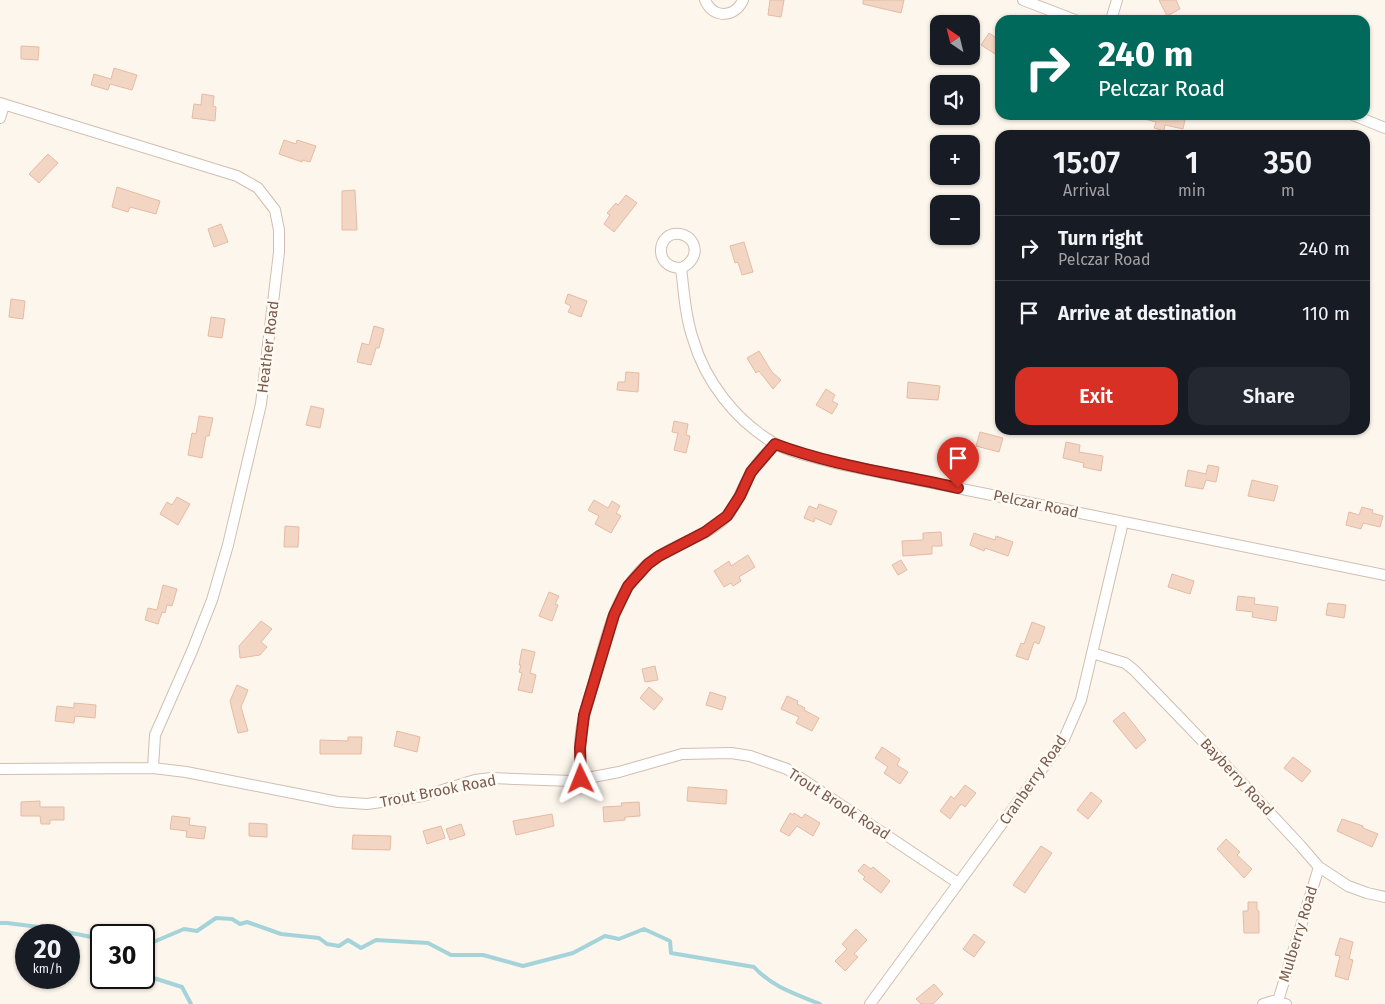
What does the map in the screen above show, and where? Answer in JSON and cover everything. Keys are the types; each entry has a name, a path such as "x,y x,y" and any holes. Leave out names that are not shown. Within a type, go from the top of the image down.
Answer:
{"street":[{"path":"705,0 712,11 724,14 736,10 743,0"},
{"path":"1023,0 1062,15"},
{"path":"1112,15 1117,0"},
{"path":"0,118 2,104"},
{"name":"Heather Road","path":"2,104 237,176 258,188 275,210 278,223 279,252 261,404 244,479 212,600 155,735 153,768"},
{"path":"1365,120 1385,128"},
{"name":"Pelczar Road","path":"681,268 688,319 700,360 722,396 757,432 775,444 839,464 1385,575"},
{"path":"581,779 580,748 584,715 614,615 628,586 648,564 659,556 705,532 727,516 740,496 751,472 775,444"},
{"name":"Cranberry Road","path":"870,1004 1064,739 1081,700 1123,522"},
{"name":"Bayberry Road","path":"1092,652 1126,663 1134,670 1229,769 1318,867 1348,886 1385,897"},
{"name":"Trout Brook Road","path":"0,769 153,768 186,772 319,799 353,804 375,804 408,799 475,780 491,778 572,781 619,772 682,754 731,753 750,756 779,766 804,779 958,883"},
{"name":"Mulberry Road","path":"1263,1004 1282,1003 1318,867"}],"building":[{"path":"770,0 784,0 781,17 768,15"},
{"path":"863,0 904,0 901,13 863,4"},
{"path":"1159,0 1176,0 1180,9 1166,15"},
{"path":"989,33 995,37 995,54 981,45"},
{"path":"21,46 39,47 38,60 21,59"},
{"path":"114,68 137,75 132,90 110,84 108,90 91,85 94,74 111,79"},
{"path":"202,94 214,96 213,106 216,107 215,121 192,118 194,104 201,105"},
{"path":"1148,120 1185,120 1183,129 1165,125 1164,130 1161,130 1154,128 1156,122"},
{"path":"284,140 296,144 297,140 316,146 310,162 302,160 302,162 279,154"},
{"path":"48,154 58,163 39,183 29,174"},
{"path":"117,187 160,201 156,214 130,207 128,212 112,207"},
{"path":"355,190 357,230 342,230 342,191"},
{"path":"626,195 637,203 614,232 604,224 610,215 607,213 616,203 618,205"},
{"path":"221,224 228,242 214,247 208,229"},
{"path":"744,242 753,272 742,275 738,262 735,263 730,246"},
{"path":"568,294 587,301 581,317 568,312 571,306 565,303"},
{"path":"11,299 25,301 23,319 9,317"},
{"path":"211,317 225,319 222,338 208,336"},
{"path":"374,326 384,329 379,348 376,348 371,365 357,362 362,343 369,345"},
{"path":"759,351 772,372 781,380 773,389 759,371 756,373 747,358"},
{"path":"626,372 639,373 638,392 617,390 618,382 625,382"},
{"path":"908,382 940,386 938,400 907,398"},
{"path":"826,389 835,395 832,401 838,404 832,414 816,405"},
{"path":"311,406 324,409 320,428 306,425"},
{"path":"199,416 213,418 209,436 206,436 202,458 188,455 192,433 196,434"},
{"path":"674,421 688,424 686,435 690,436 686,453 674,450 678,433 672,432"},
{"path":"980,432 1003,438 999,452 976,446"},
{"path":"1066,442 1080,445 1079,452 1103,456 1101,471 1083,467 1084,463 1063,458"},
{"path":"1208,465 1219,467 1216,482 1206,480 1203,489 1185,486 1188,470 1206,474"},
{"path":"1252,480 1278,486 1274,501 1248,496"},
{"path":"177,497 190,504 178,525 160,514 167,502 172,505"},
{"path":"594,500 608,508 612,501 620,506 616,513 621,516 611,533 595,524 599,516 588,510"},
{"path":"819,504 837,511 831,525 815,518 814,522 804,518 809,506 817,509"},
{"path":"1362,507 1373,510 1372,513 1383,516 1380,527 1363,523 1361,529 1346,525 1349,512 1359,515"},
{"path":"285,526 299,527 298,547 284,547"},
{"path":"941,532 942,546 932,546 932,554 903,556 902,541 923,540 923,533"},
{"path":"974,533 995,540 996,536 1013,542 1008,556 985,548 984,551 970,545"},
{"path":"748,555 755,567 739,577 741,581 733,586 731,583 724,587 714,571 729,561 731,566"},
{"path":"901,560 907,570 898,575 892,565"},
{"path":"1172,574 1194,581 1190,594 1168,587"},
{"path":"163,585 177,589 172,606 167,605 165,613 162,612 158,624 145,620 148,608 157,610"},
{"path":"549,592 559,596 555,604 558,605 552,621 539,616"},
{"path":"1238,596 1255,598 1254,604 1278,607 1276,621 1252,617 1253,612 1236,610"},
{"path":"1328,603 1346,605 1344,618 1326,615"},
{"path":"261,621 272,629 261,642 267,647 260,655 240,658 239,646"},
{"path":"1032,622 1045,627 1039,644 1034,642 1028,660 1016,656 1021,643 1024,644"},
{"path":"522,649 535,652 530,673 536,675 532,693 518,690 522,673 519,672 521,665 519,665"},
{"path":"655,666 658,680 645,682 642,669"},
{"path":"237,685 248,690 241,707 248,731 238,733 230,701"},
{"path":"649,687 663,699 654,710 640,698"},
{"path":"710,692 726,697 722,710 706,705"},
{"path":"787,696 798,701 797,704 805,708 804,710 819,718 812,731 796,723 799,717 781,709"},
{"path":"74,703 96,705 95,718 75,716 74,723 55,721 57,706 74,708"},
{"path":"1124,712 1146,740 1136,749 1113,721"},
{"path":"397,731 420,737 417,752 394,746"},
{"path":"348,737 362,737 361,754 320,754 320,740 348,741"},
{"path":"882,747 900,759 897,765 908,772 900,784 884,773 888,767 875,758"},
{"path":"1293,757 1311,771 1302,782 1284,768"},
{"path":"965,785 976,793 965,807 961,804 950,819 940,811 951,796 954,799"},
{"path":"688,787 727,790 726,804 687,801"},
{"path":"1091,792 1102,801 1088,819 1077,810"},
{"path":"40,801 40,807 64,807 64,820 50,820 50,824 41,824 40,816 21,816 21,802"},
{"path":"639,802 640,816 604,822 603,807 622,806 621,803"},
{"path":"790,813 793,815 794,813 802,818 805,814 820,823 813,836 797,826 789,836 780,831"},
{"path":"552,814 554,826 516,835 513,821"},
{"path":"172,816 190,818 189,825 206,827 204,839 186,837 187,831 170,829"},
{"path":"1342,819 1363,826 1363,828 1378,834 1372,847 1337,831"},
{"path":"249,823 267,824 267,837 249,836"},
{"path":"461,824 465,835 450,840 446,829"},
{"path":"441,826 445,838 427,844 423,831"},
{"path":"353,835 391,836 390,850 352,849"},
{"path":"1226,839 1240,852 1237,855 1252,869 1244,878 1217,849"},
{"path":"1041,846 1052,853 1025,893 1013,885"},
{"path":"864,864 871,869 873,867 890,881 881,893 863,879 865,877 858,871"},
{"path":"1248,902 1257,902 1259,933 1244,933 1243,911 1248,911"},
{"path":"856,929 867,940 854,954 858,957 845,971 835,961 847,949 842,944"},
{"path":"974,934 985,942 974,957 963,949"},
{"path":"1340,938 1353,942 1349,959 1353,960 1348,980 1335,976 1340,956 1335,955"},
{"path":"934,984 943,994 933,1004 921,1004 916,999"}],"waterway":[{"path":"155,941 184,929 197,931 216,918 232,919 240,924 247,922 281,934 319,938 327,944 339,946 348,940 361,948 376,940 428,943 451,955 483,955 523,966 573,953 605,936 619,939 644,929 670,941 671,953 754,967 776,985 820,1004"},
{"path":"0,923 47,928 90,937"},
{"path":"155,978 182,987 191,1004"}],"route":[{"path":"581,779 580,748 584,715 614,615 628,586 648,564 659,556 705,532 727,516 740,496 751,472 775,444 839,464 958,488"}]}
